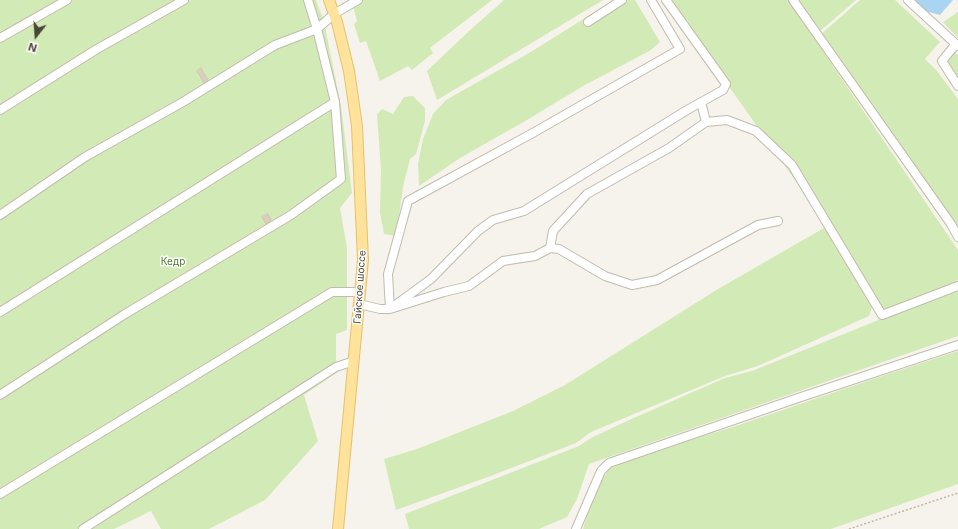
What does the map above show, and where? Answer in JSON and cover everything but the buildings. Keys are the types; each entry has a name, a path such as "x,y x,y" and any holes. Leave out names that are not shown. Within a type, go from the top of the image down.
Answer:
{"main road":[{"name":"Гайское шоссе","path":"329,0 349,71 357,126 363,260 338,529"}],"lane":[{"path":"0,38 67,0"},
{"path":"0,110 97,49 184,0"},
{"path":"0,396 124,314 291,215 341,179 335,102 317,29 308,0"},
{"path":"0,215 85,157 183,102 275,45 317,29 334,14 358,0"},
{"path":"588,22 622,0"},
{"path":"390,309 388,274 408,201 680,49 651,0"},
{"path":"390,309 431,279 478,231 493,220 524,211 723,90 726,84 666,0"},
{"path":"793,0 958,236"},
{"path":"908,0 957,45 942,61 958,86"},
{"path":"0,312 335,102"},
{"path":"701,102 706,122"},
{"path":"550,248 553,231 587,194 669,148 706,122 727,120 756,131 792,165 882,315 958,286"},
{"path":"359,304 380,309 390,309 444,292 469,286 503,261 535,256 550,248 559,249 605,276 632,285 657,280 758,225 778,220"},
{"path":"0,494 332,292 360,292"},
{"path":"576,529 601,471 609,463 958,345"},
{"path":"83,529 336,367 354,361"}],"path":[{"path":"849,529 958,493"}],"green space":[{"name":"Кедр","path":"0,0 316,0 324,22 341,106 352,193 340,208 347,248 347,330 336,334 336,373 304,395 318,441 265,500 209,529 161,529 151,511 114,529 0,529"},
{"path":"363,0 492,0 430,48 433,53 412,70 408,66 380,81 366,41 360,43 354,24 357,21 353,6"},
{"path":"504,0 603,0 437,100 427,71"},
{"path":"614,0 635,0 660,42 651,50 583,86 460,158 419,186 418,164 423,139 433,114 446,100 529,53"},
{"path":"668,0 788,0 958,250 958,280 924,297 885,312 854,264"},
{"path":"795,0 856,0 818,33"},
{"path":"860,0 895,0 940,42 925,59 937,71 958,99 958,243 938,210 820,35"},
{"path":"958,12 958,38 943,22"},
{"path":"948,46 958,55 958,91 938,61"},
{"path":"413,96 425,108 425,121 416,154 410,159 403,187 396,236 384,234 380,213 381,171 377,114 382,109 393,114 404,97"},
{"path":"824,228 839,247 872,307 869,316 758,366 725,376 591,432 576,443 396,510 384,459 417,449 513,411 565,385 718,289"},
{"path":"958,288 958,336 589,464 577,499 567,517 539,529 409,529 405,514 579,446 591,438 627,421 725,378 752,371"},
{"path":"958,351 958,484 831,529 583,529 594,492 610,468 651,452 736,426"}],"water":[{"path":"911,0 953,0 940,15 922,10"}]}
